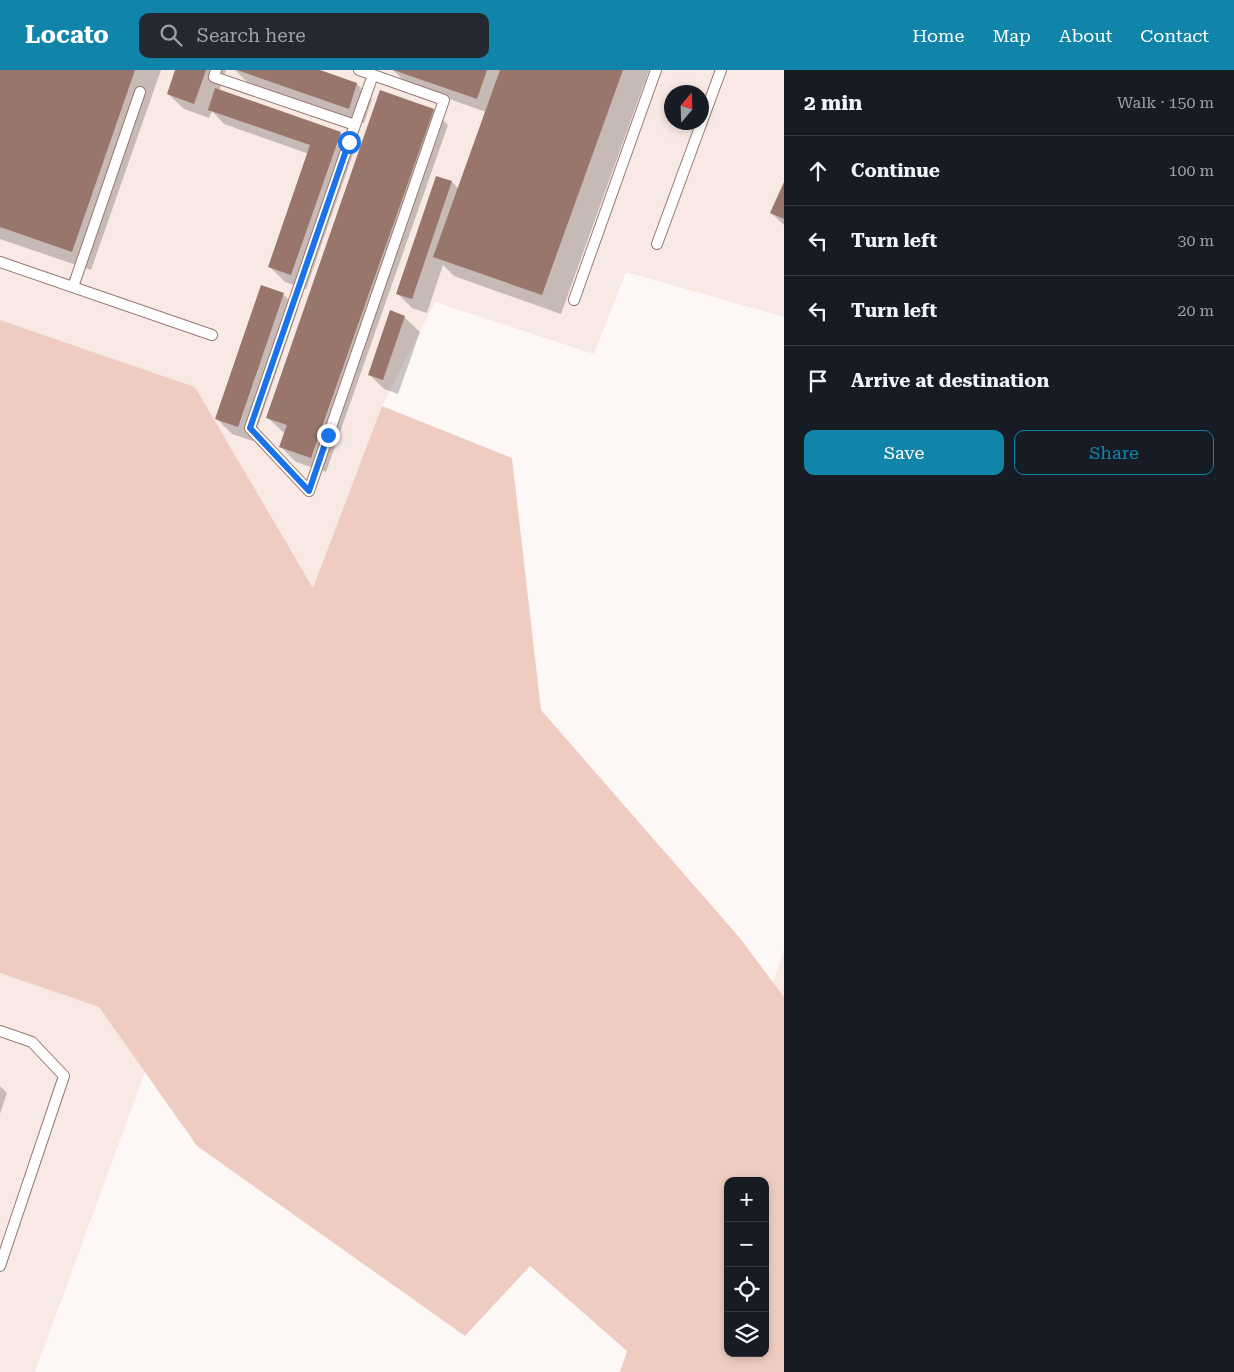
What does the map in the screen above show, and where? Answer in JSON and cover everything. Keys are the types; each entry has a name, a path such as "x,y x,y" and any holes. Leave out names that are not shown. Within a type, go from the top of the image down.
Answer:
{"lane":[{"path":"216,70 214,77 355,125"},
{"path":"359,70 444,100 309,491 250,428 373,75"},
{"path":"574,300 656,70"},
{"path":"657,244 721,70"},
{"path":"72,287 140,92"},
{"path":"0,262 212,335"},
{"path":"0,1031 32,1042 64,1076 0,1266"}],"shaded area":[{"path":"0,70 784,70 784,317 626,272 594,354 435,302 382,406 313,588 195,387 0,320"},
{"path":"0,320 195,387 313,588 382,406 512,458 541,710 739,937 784,997 784,1372 620,1372 627,1351 530,1266 465,1336 197,1146 99,1007 0,973"},
{"path":"784,949 784,997 773,982"},
{"path":"0,973 99,1007 145,1072 35,1372 0,1372"}],"building":[{"path":"0,70 135,70 72,252 0,227"},
{"path":"175,70 206,70 194,104 167,94"},
{"path":"237,70 320,70 357,83 349,109"},
{"path":"393,70 487,70 477,99"},
{"path":"500,70 623,70 542,295 433,257"},
{"path":"215,88 341,132 291,275 268,267 310,145 208,110"},
{"path":"380,90 434,109 311,458 279,447 287,425 266,418"},
{"path":"436,176 452,181 412,299 396,294"},
{"path":"784,182 784,219 770,213"},
{"path":"261,285 284,293 238,427 215,419"},
{"path":"390,310 405,316 383,380 368,375"}],"route":[{"path":"328,435 309,491 250,428 349,142"}]}
